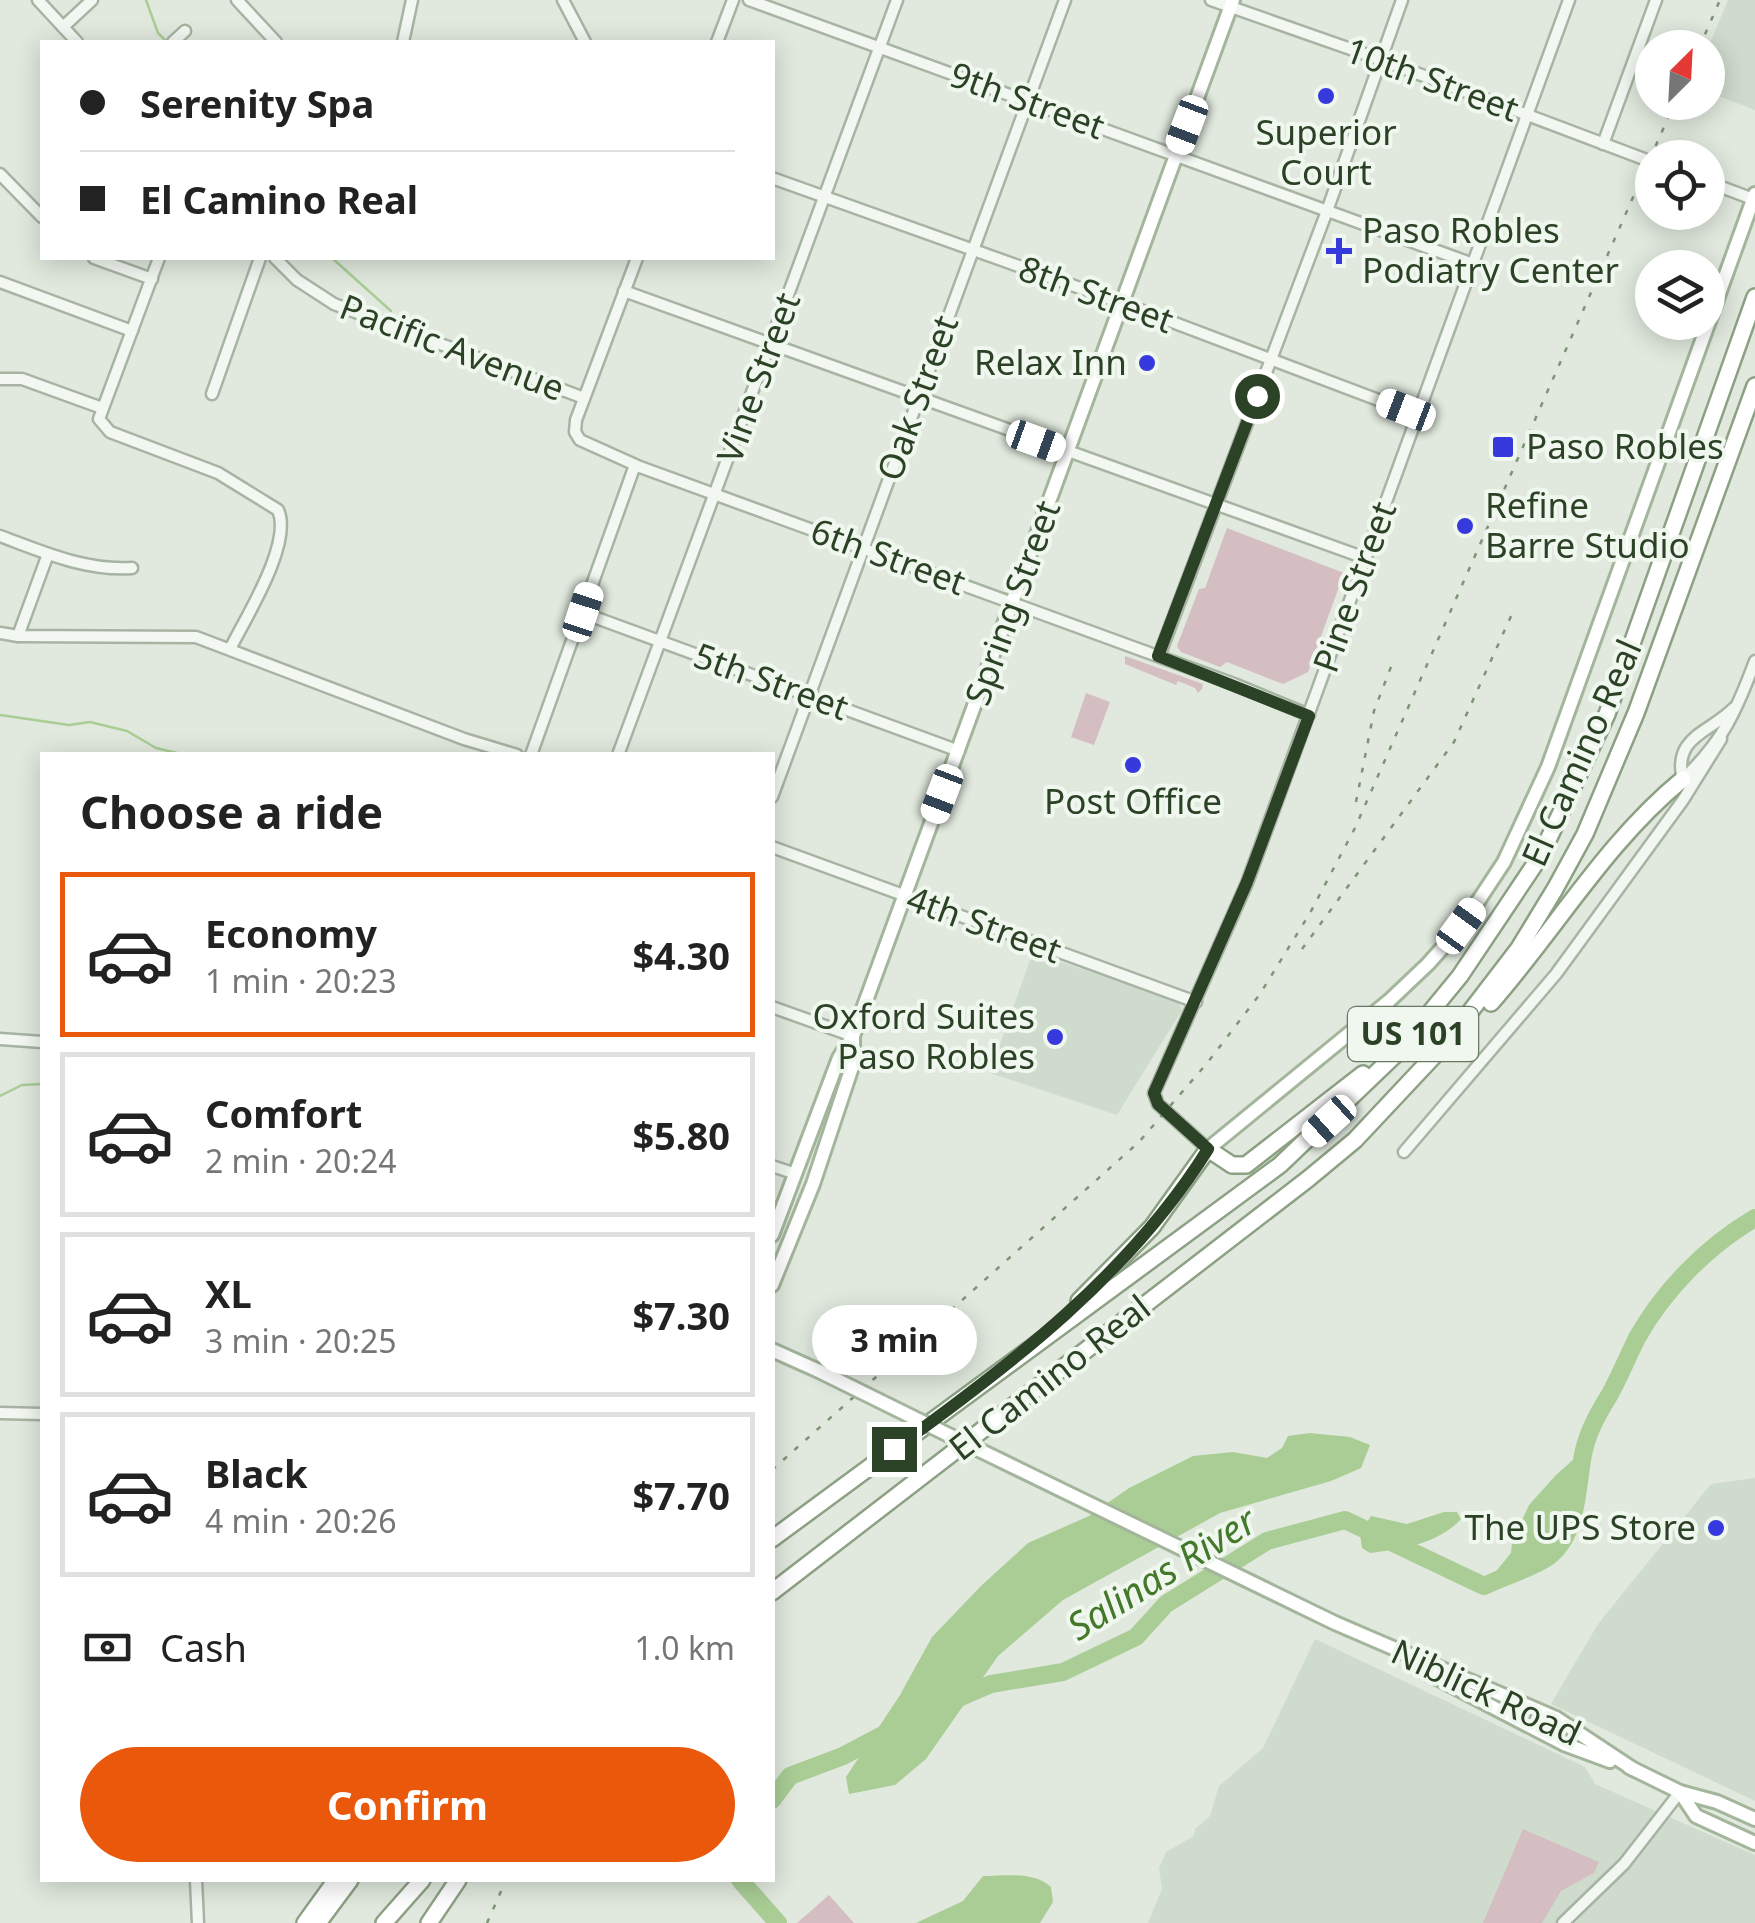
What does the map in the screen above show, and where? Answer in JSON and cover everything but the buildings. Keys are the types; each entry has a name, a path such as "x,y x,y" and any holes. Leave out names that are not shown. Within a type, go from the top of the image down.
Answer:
{"highway":[{"name":"El Camino Real","path":"775,1537 1280,1165 1396,1054 1460,976 1515,898 1566,806 1607,714 1755,297"},
{"name":"El Camino Real","path":"775,1590 1355,1140 1447,1042 1519,948 1585,834 1636,714 1755,386"},
{"path":"1447,1042 1477,1018 1534,954 1629,828 1682,778"},
{"path":"958,1403 1116,1268 1152,1227 1208,1149 1232,1165 1246,1165 1368,1070 1396,1054"},
{"path":"305,1923 335,1882"},
{"path":"318,1923 349,1882"},
{"path":"384,1923 420,1882"},
{"path":"429,1923 457,1882"}],"main road":[{"name":"Spring Street","path":"775,1227 839,1058 853,1036 1232,4"},
{"path":"1208,1149 1389,1001 1428,964 1461,926 1504,862 1548,767 1754,196"},
{"name":"Spring Street","path":"775,1277 813,1184 853,1064 853,1036"},
{"name":"Niblick Road","path":"775,1351 1335,1624 1564,1744 1755,1819"},
{"name":"Niblick Road","path":"1680,1792 1696,1816 1755,1843"}],"street":[{"path":"38,0 76,40"},
{"path":"63,27 92,0"},
{"path":"237,0 274,40"},
{"path":"403,40 412,0"},
{"path":"562,0 583,40"},
{"path":"718,40 733,0"},
{"name":"9th Street","path":"749,0 1474,264"},
{"name":"Vine Street","path":"619,752 897,0"},
{"name":"Oak Street","path":"775,789 1065,0"},
{"name":"10th Street","path":"1211,0 1232,4 1635,156"},
{"path":"1158,656 1327,211 1402,0"},
{"name":"Pine Street","path":"1208,1149 1154,1099 1159,1079 1247,882 1568,0"},
{"path":"1603,144 1656,0"},
{"path":"175,40 186,30"},
{"path":"0,174 40,215"},
{"name":"8th Street","path":"775,179 1122,303 1418,415"},
{"path":"1725,187 1754,196"},
{"path":"100,260 152,279"},
{"path":"158,260 99,419 110,432 218,474 278,510 283,520 282,533 268,572 230,649"},
{"path":"212,394 259,260"},
{"name":"Pacific Avenue","path":"278,260 297,280 334,304 584,398"},
{"path":"584,398 636,260"},
{"path":"0,282 132,330"},
{"path":"624,290 1365,558"},
{"path":"0,379 22,379 102,408"},
{"name":"6th Street","path":"584,398 574,428 580,440 1309,716"},
{"path":"532,752 635,464"},
{"path":"0,536 94,567 132,568"},
{"path":"18,636 48,554"},
{"name":"5th Street","path":"583,612 959,751"},
{"path":"0,632 18,636 182,636 230,649 507,752"},
{"path":"1404,1152 1556,974 1683,800 1721,739 1755,661"},
{"path":"1683,800 1684,754 1693,736 1723,719 1741,699"},
{"path":"1682,778 1721,739"},
{"name":"4th Street","path":"775,848 1196,1002"},
{"path":"775,1007 853,1036"},
{"path":"0,1039 40,1042"},
{"path":"775,1167 796,1174"},
{"path":"0,1413 40,1414"},
{"path":"1563,1923 1624,1864 1680,1792"},
{"path":"196,1882 198,1923"}],"shaded area":[{"path":"1728,0 1755,0 1755,110 1725,99 1725,30 1716,30"},
{"path":"1227,528 1344,573 1308,672 1283,684 1227,662 1220,667 1181,652 1177,646 1199,589 1205,588"},
{"path":"1125,656 1203,684 1202,689 1198,693 1178,681 1176,685 1125,664"},
{"path":"1086,693 1110,702 1094,745 1071,737"},
{"path":"1040,955 1178,1001 1182,1010 1117,1115 990,1073 1030,960"},
{"path":"1310,1433 1350,1437 1370,1445 1361,1468 1331,1481 1220,1513 1063,1600 998,1656 926,1759 895,1785 849,1794 846,1777 900,1695 932,1637 1028,1543 1089,1516 1129,1488 1193,1456 1233,1452 1267,1458 1282,1448 1288,1436"},
{"path":"1584,1450 1576,1506 1559,1544 1537,1564 1484,1586 1511,1553 1529,1505"},
{"path":"1755,1478 1755,1801 1551,1704 1598,1624 1711,1484"},
{"path":"1444,1512 1457,1512 1461,1519 1431,1540 1370,1553 1362,1548 1360,1534 1371,1516 1407,1524"},
{"path":"1315,1639 1585,1767 1595,1784 1755,1855 1755,1923 1148,1923 1162,1889 1159,1868 1166,1852 1194,1836 1195,1829 1210,1816 1219,1786 1263,1748"},
{"path":"1523,1829 1599,1862 1594,1873 1561,1891 1542,1923 1483,1923"},
{"path":"1019,1875 1036,1879 1051,1887 1053,1902 1040,1923 916,1923 963,1901 983,1876"},
{"path":"829,1895 854,1923 797,1923"}],"waterway":[{"path":"146,0 158,33 165,40"},
{"path":"334,260 391,311"},
{"path":"0,715 69,725 90,722 127,731 156,748 173,752"},
{"path":"0,1096 22,1085 40,1084"},
{"name":"Salinas River","path":"954,1700 991,1684 1063,1672 1136,1637 1166,1604 1267,1541 1345,1520 1484,1586 1542,1561 1566,1535 1589,1435 1648,1320 1704,1256 1755,1218"},
{"name":"Salinas River","path":"775,1796 790,1776 843,1756 890,1731"},
{"name":"Salinas River","path":"742,1882 778,1923"}],"railway":[{"path":"1707,30 1720,0"},
{"path":"775,1467 1139,1142 1260,994 1310,913 1355,828 1667,120"},
{"path":"1302,949 1454,742 1512,614"},
{"path":"1356,802 1374,711 1394,659"},
{"path":"487,1923 505,1882"}],"place":[{"name":"Superior Court","path":"1326,96"},
{"name":"Paso Robles Podiatry Center","path":"1339,251"},
{"name":"Relax Inn","path":"1147,363"},
{"name":"Paso Robles","path":"1503,447"},
{"name":"Refine Barre Studio","path":"1465,526"},
{"name":"Post Office","path":"1133,765"},
{"name":"Oxford Suites Paso Robles","path":"1055,1037"},
{"name":"The UPS Store","path":"1716,1528"}],"route":[{"path":"894,1449 958,1403 1116,1268 1152,1227 1208,1149 1158,1104 1154,1093 1247,882 1309,716 1158,656 1257,396"}]}
